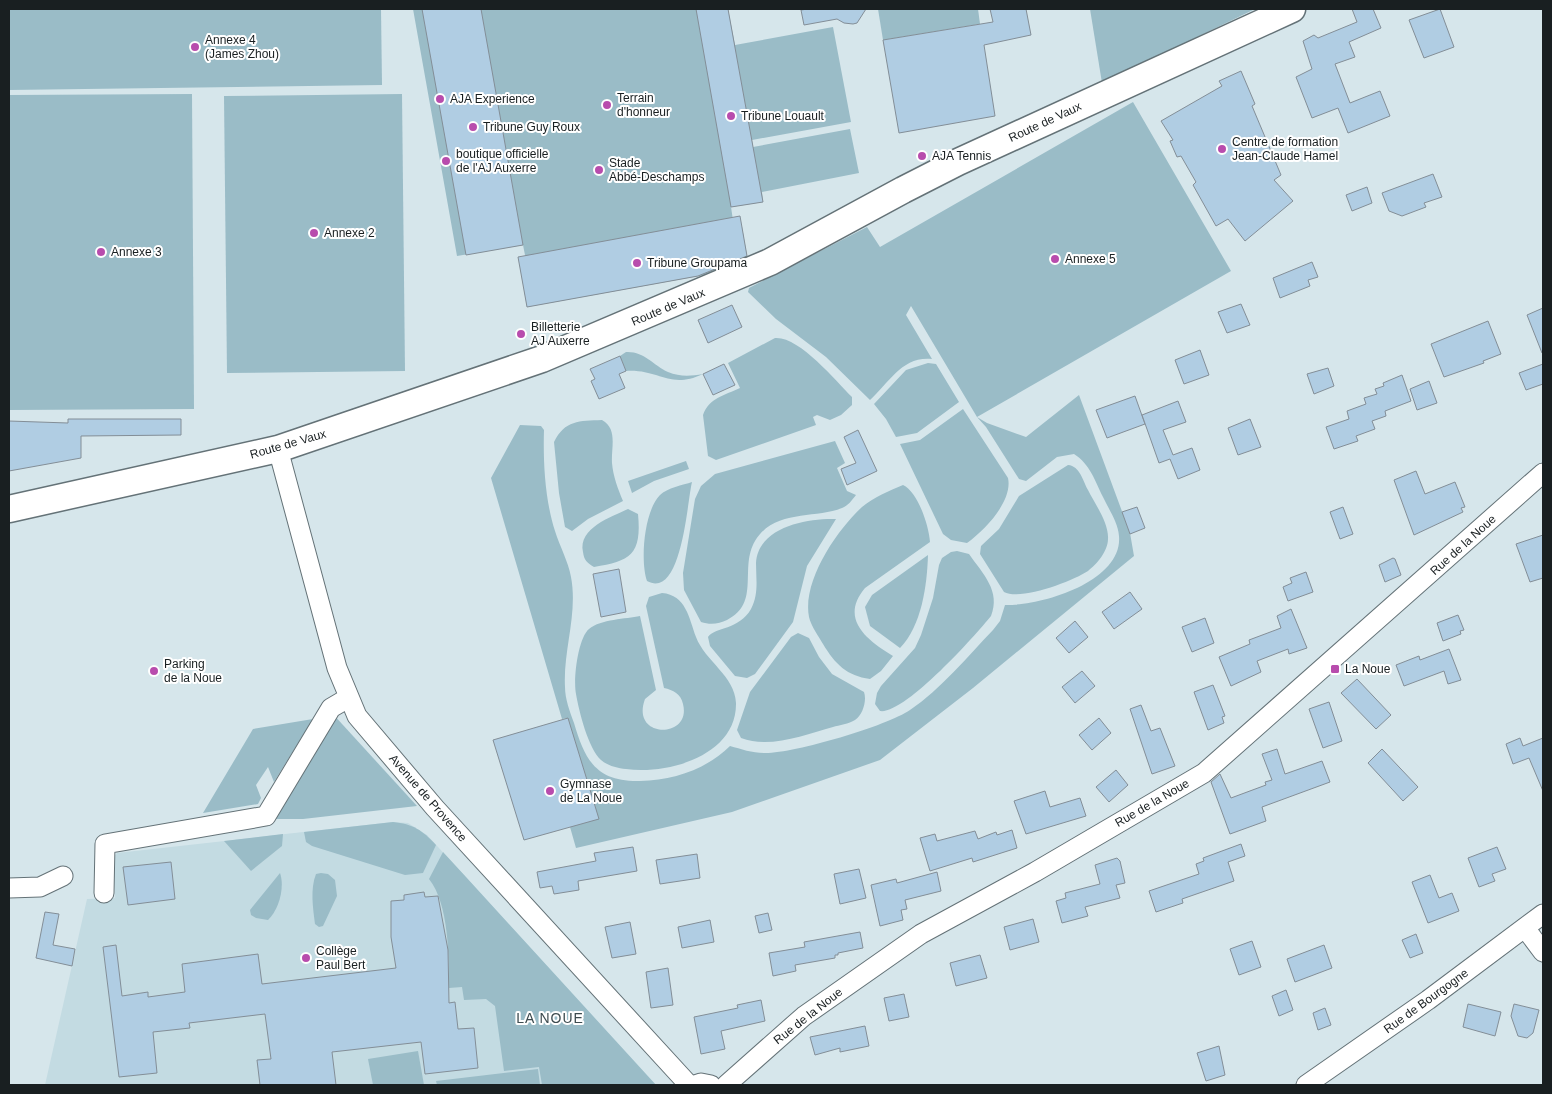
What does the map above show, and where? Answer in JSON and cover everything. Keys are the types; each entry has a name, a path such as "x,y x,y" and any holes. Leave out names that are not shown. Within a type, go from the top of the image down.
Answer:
{"street":[{"name":"Route de Vaux","path":"9,509 278,449 542,359 720,285 813,240 958,162 1292,9"},
{"name":"Avenue de Provence","path":"278,449 325,628 348,698 357,716 435,808 689,1085"},
{"name":"Rue de la Noue","path":"726,1085 804,1016 921,934 1035,872 1204,773 1543,473"},
{"path":"104,893 105,844 266,816 331,708 348,698"},
{"path":"9,888 40,887 63,876"},
{"name":"Rue de Bourgogne","path":"1306,1085 1543,914"},
{"path":"1525,928 1543,952"},
{"path":"695,1085 701,1083 711,1085"}],"shaded area":[{"name":"Annexe 4 (James Zhou)","path":"9,9 381,9 382,85 9,90"},
{"name":"Stade Abbé-Deschamps","path":"413,9 728,9 735,45 833,27 851,122 752,140 753,147 850,129 859,173 762,192 763,202 731,207 734,227 742,227 749,267 527,307 520,267 527,265 523,245 457,256"},
{"path":"878,9 978,9 980,24 883,40"},
{"path":"1090,9 1255,9 1102,83"},
{"name":"Annexe 3","path":"192,94 194,409 9,410 9,95"},
{"name":"Annexe 2","path":"402,94 405,371 227,373 224,96"},
{"name":"Annexe 5","path":"1133,102 1231,271 977,417 911,306 906,315 932,359 922,359 904,366 870,400 826,357 776,319 748,292 749,288 867,227 880,247"},
{"path":"775,338 785,339 795,344 816,360 852,397 852,405 841,415 830,420 817,415 813,417 816,425 716,460 708,456 703,415 713,401 740,388 728,363"},
{"path":"626,352 643,356 672,374 686,376 703,374 681,380 673,380 638,371 626,371 620,356"},
{"path":"928,363 936,364 959,402 917,433 896,437 886,419 874,404 906,370"},
{"path":"1079,395 1130,533 1134,556 973,688 880,760 732,812 576,848 570,827 568,718 562,719 491,478 520,425 541,426 544,430 544,468 549,507 555,531 570,571 573,591 565,687 568,705 578,736 588,758 603,773 613,778 640,781 677,776 688,772 710,761 730,746 760,753 777,752 839,738 881,724 910,710 953,672 1000,621 1005,605 1038,601 1058,596 1094,578 1108,566 1117,552 1118,531 1095,479 1080,458 1074,454 1057,457 1026,481 1019,479 986,427 977,417 987,423 1026,437"},
{"path":"963,409 1008,478 1006,496 1002,505 982,531 967,543 951,540 943,534 900,444 920,440"},
{"path":"602,420 607,424 612,433 613,468 623,501 588,519 572,531 565,527 559,493 554,442 563,429 574,423"},
{"path":"835,441 845,463 837,468 847,491 856,495 842,508 784,519 763,531 755,541 751,551 747,595 737,613 727,620 718,623 701,622 684,590 683,573 695,499 701,486 715,474"},
{"path":"686,461 689,469 654,481 632,493 628,481"},
{"path":"1068,465 1075,468 1081,474 1104,520 1108,533 1108,544 1104,553 1088,571 1071,580 1034,592 1012,594 1004,592 980,554 981,546 999,529 1019,496"},
{"path":"692,482 685,527 675,563 668,576 659,583 647,581 644,549 650,512 660,495 667,490"},
{"path":"903,485 913,495 922,510 930,542 865,588 858,599 855,609 856,619 860,628 874,643 893,656 881,671 870,679 848,672 837,663 811,624 808,603 816,572 832,542 842,529 862,507 882,494"},
{"path":"628,509 638,514 639,528 638,539 631,554 617,562 592,566 583,555 583,544 586,536 597,524"},
{"path":"836,519 807,566 793,622 755,674 747,678 735,676 710,646 708,637 716,631 740,621 751,609 756,592 756,563 759,551 765,541 786,527 798,523 812,520"},
{"path":"957,551 969,554 989,583 994,599 991,616 955,656 921,688 891,709 880,711 875,704 877,693 915,648 933,598 942,558 951,552"},
{"path":"928,555 925,592 922,604 914,628 900,648 870,626 865,607 872,595"},
{"path":"662,593 676,598 681,603 688,615 700,646 731,685 736,703 733,721 725,737 712,749 697,758 661,769 643,770 616,767 604,762 596,754 585,729 575,687 579,650 585,634 594,626 607,621 640,616 656,690 645,699 643,712 646,722 662,730 679,724 683,715 683,704 676,693 664,688 646,606 649,597"},
{"path":"798,633 809,638 819,657 832,674 864,692 865,699 862,711 858,718 850,722 787,740 763,742 741,738 737,730 750,692 791,637"},
{"path":"332,713 417,806 303,819 270,819"},
{"path":"313,719 274,782 268,767 256,785 261,798 258,804 203,813 253,729"},
{"name":"Collège Paul Bert","path":"393,822 408,823 427,835 656,1085 45,1085 87,899 115,898 113,858 117,853"},
{"path":"393,822 406,824 417,829 436,845 423,873 405,875 312,846 306,842 304,832"},
{"path":"283,834 282,846 251,871 224,841"},
{"path":"443,852 656,1085 542,1085 539,1067 504,1071 495,1006 486,999 464,1000 462,987 449,988 448,946 444,916 441,902 429,879"},
{"path":"280,873 282,885 280,898 272,916 268,920 251,915 250,910"},
{"path":"316,874 328,874 335,880 337,896 323,926 319,927 315,924 313,892"},
{"path":"418,1051 424,1085 373,1085 368,1059"},
{"path":"538,1069 540,1085 437,1085 436,1081"}],"building":[{"name":"Tribune Guy Roux","path":"422,9 481,9 523,245 466,255"},
{"name":"Tribune Louault","path":"696,9 728,9 763,202 731,207"},
{"path":"866,9 857,23 844,23 837,19 804,25 801,10"},
{"path":"990,9 1026,9 1031,35 984,45 995,116 899,133 883,40 993,22"},
{"path":"1352,9 1373,9 1381,28 1349,42 1355,57 1335,64 1350,103 1380,91 1390,116 1348,133 1338,108 1312,118 1296,77 1312,69 1303,41 1314,35 1318,38 1357,22"},
{"path":"1440,9 1454,47 1424,58 1409,20"},
{"name":"Centre de formation Jean-Claude Hamel","path":"1241,71 1255,104 1252,106 1281,175 1274,180 1293,201 1245,241 1228,219 1216,226 1193,185 1196,182 1181,156 1177,157 1170,141 1173,140 1161,121 1222,86 1219,81"},
{"path":"1433,174 1442,197 1424,203 1426,207 1402,216 1389,211 1382,193"},
{"path":"1367,187 1372,203 1352,211 1346,195"},
{"name":"Tribune Groupama","path":"740,216 747,256 698,276 527,307 518,257"},
{"path":"1312,262 1318,277 1308,280 1310,286 1280,298 1273,278"},
{"path":"1241,304 1250,325 1227,333 1218,312"},
{"path":"732,305 742,327 708,343 698,320"},
{"path":"1543,308 1543,353 1542,353 1527,315"},
{"path":"1488,321 1501,354 1483,361 1484,363 1444,377 1431,344"},
{"path":"1200,350 1209,375 1184,384 1175,360"},
{"path":"620,356 626,371 619,374 625,388 599,399 591,381 595,379 590,369"},
{"path":"724,364 735,385 713,395 703,374"},
{"path":"1543,364 1543,384 1526,390 1519,373"},
{"path":"1328,368 1334,386 1314,394 1307,374"},
{"path":"1402,375 1411,401 1385,411 1386,416 1372,421 1375,429 1356,436 1358,441 1334,449 1326,427 1349,419 1347,411 1366,404 1364,398 1377,394 1375,389 1384,386 1383,383"},
{"path":"1429,381 1437,403 1417,410 1410,389"},
{"path":"1135,396 1145,424 1107,438 1096,410"},
{"path":"1178,401 1186,422 1163,430 1173,455 1192,448 1200,470 1178,479 1170,459 1159,463 1142,415"},
{"path":"68,419 181,419 181,435 81,436 81,458 9,471 9,421 68,423"},
{"path":"1250,419 1261,447 1238,455 1228,428"},
{"path":"858,430 877,471 847,485 841,469 856,463 844,437"},
{"path":"1416,471 1425,494 1455,482 1465,507 1461,508 1463,512 1414,535 1394,480"},
{"path":"1137,507 1145,528 1130,534 1122,512"},
{"path":"1343,507 1353,534 1340,539 1330,512"},
{"path":"1543,535 1543,578 1530,582 1516,544"},
{"path":"1393,558 1401,575 1385,582 1379,565"},
{"path":"619,569 626,612 601,617 593,574"},
{"path":"1306,572 1313,592 1288,601 1283,587 1292,583 1290,578"},
{"path":"1130,592 1142,609 1114,629 1102,612"},
{"path":"1291,609 1307,648 1289,654 1288,649 1257,661 1261,672 1231,686 1219,657 1250,644 1249,640 1281,628 1277,616"},
{"path":"1458,615 1464,630 1460,631 1461,634 1443,641 1437,623"},
{"path":"1205,618 1214,643 1192,652 1182,627"},
{"path":"1075,621 1088,637 1069,653 1056,638"},
{"path":"1449,649 1461,680 1448,684 1444,671 1404,686 1396,665 1419,656 1420,660"},
{"path":"1082,671 1095,686 1075,703 1062,687"},
{"path":"1357,679 1391,715 1376,729 1341,693"},
{"path":"1213,685 1225,716 1222,717 1224,723 1208,730 1194,692"},
{"path":"1329,702 1342,741 1323,748 1309,709"},
{"path":"1141,705 1151,731 1160,728 1175,766 1152,774 1130,709"},
{"name":"Gymnase de La Noue","path":"568,718 599,819 524,840 493,740"},
{"path":"1099,718 1111,733 1092,750 1079,735"},
{"path":"1520,738 1523,746 1543,738 1543,791 1529,758 1513,764 1506,744"},
{"path":"1277,749 1285,774 1322,761 1330,782 1262,807 1266,821 1230,834 1211,782 1220,774 1231,798 1266,785 1265,782 1272,780 1262,754"},
{"path":"1382,749 1418,787 1403,801 1368,763"},
{"path":"1116,770 1128,785 1109,802 1096,787"},
{"path":"1045,791 1050,807 1080,798 1086,816 1026,834 1014,801"},
{"path":"1012,830 1017,848 973,862 972,858 930,871 920,838 935,834 937,841 975,831 978,839 996,832 997,835"},
{"path":"1241,844 1245,856 1228,862 1234,881 1182,899 1183,903 1156,912 1149,891 1199,874 1196,864 1204,861 1203,858"},
{"path":"633,847 637,871 578,881 579,890 554,894 552,886 540,888 537,872 596,861 594,853"},
{"path":"1497,847 1506,869 1492,874 1495,881 1479,887 1468,858"},
{"path":"697,854 700,878 660,884 656,860"},
{"path":"1117,858 1120,861 1125,883 1116,885 1120,898 1085,907 1088,916 1062,923 1056,901 1066,898 1065,893 1100,884 1095,865"},
{"path":"171,862 175,899 128,905 123,867"},
{"path":"859,869 866,898 840,904 834,874"},
{"path":"937,872 941,891 905,900 907,909 901,910 903,920 880,926 871,885 896,879 897,883"},
{"path":"1430,875 1439,898 1452,893 1459,911 1428,923 1412,882"},
{"path":"424,892 425,897 438,896 448,950 449,1003 455,1002 458,1029 474,1028 478,1068 425,1074 421,1042 332,1052 336,1085 260,1085 257,1060 271,1059 265,1014 189,1023 190,1028 153,1032 157,1073 119,1077 103,947 116,945 122,996 148,992 148,997 185,992 182,964 258,954 262,984 396,968 391,937 391,901 404,900 404,895"},
{"path":"45,912 59,914 53,945 75,949 72,966 36,958"},
{"path":"768,913 772,930 759,933 755,916"},
{"path":"1033,919 1039,942 1010,950 1004,927"},
{"path":"710,920 714,942 682,948 678,927"},
{"path":"630,922 636,954 612,958 605,927"},
{"path":"860,932 863,948 838,953 838,955 835,955 835,958 795,965 796,971 773,976 769,953 805,947 804,942"},
{"path":"1416,934 1423,953 1410,958 1402,940"},
{"path":"1252,941 1261,967 1239,975 1230,949"},
{"path":"1324,945 1332,968 1295,982 1287,959"},
{"path":"980,955 987,978 956,986 950,963"},
{"path":"668,968 673,1005 651,1008 646,972"},
{"path":"1286,990 1293,1010 1279,1016 1272,996"},
{"path":"904,994 909,1017 889,1021 884,998"},
{"path":"761,1000 765,1021 721,1031 725,1049 701,1054 694,1017 738,1008 737,1005"},
{"path":"1468,1004 1501,1012 1495,1036 1463,1027"},
{"path":"1514,1004 1539,1010 1533,1033 1527,1038 1518,1036 1511,1016"},
{"path":"1325,1008 1331,1025 1318,1030 1313,1013"},
{"path":"865,1026 869,1046 840,1052 840,1048 815,1055 810,1037"},
{"path":"1219,1046 1225,1075 1206,1081 1197,1053"}],"place":[{"name":"Annexe 4 (James Zhou)","path":"195,47"},
{"name":"AJA Experience","path":"440,99"},
{"name":"Terrain d'honneur","path":"607,105"},
{"name":"Tribune Louault","path":"731,116"},
{"name":"Tribune Guy Roux","path":"473,127"},
{"name":"Centre de formation Jean-Claude Hamel","path":"1222,149"},
{"name":"AJA Tennis","path":"922,156"},
{"name":"boutique officielle de l'AJ Auxerre","path":"446,161"},
{"name":"Stade Abbé-Deschamps","path":"599,170"},
{"name":"Annexe 2","path":"314,233"},
{"name":"Annexe 3","path":"101,252"},
{"name":"Annexe 5","path":"1055,259"},
{"name":"Tribune Groupama","path":"637,263"},
{"name":"Billetterie AJ Auxerre","path":"521,334"},
{"name":"La Noue","path":"1335,669"},
{"name":"Parking de la Noue","path":"154,671"},
{"name":"Gymnase de La Noue","path":"550,791"},
{"name":"Collège Paul Bert","path":"306,958"}],"district":[{"name":"LA NOUE","path":"550,1018"}]}
